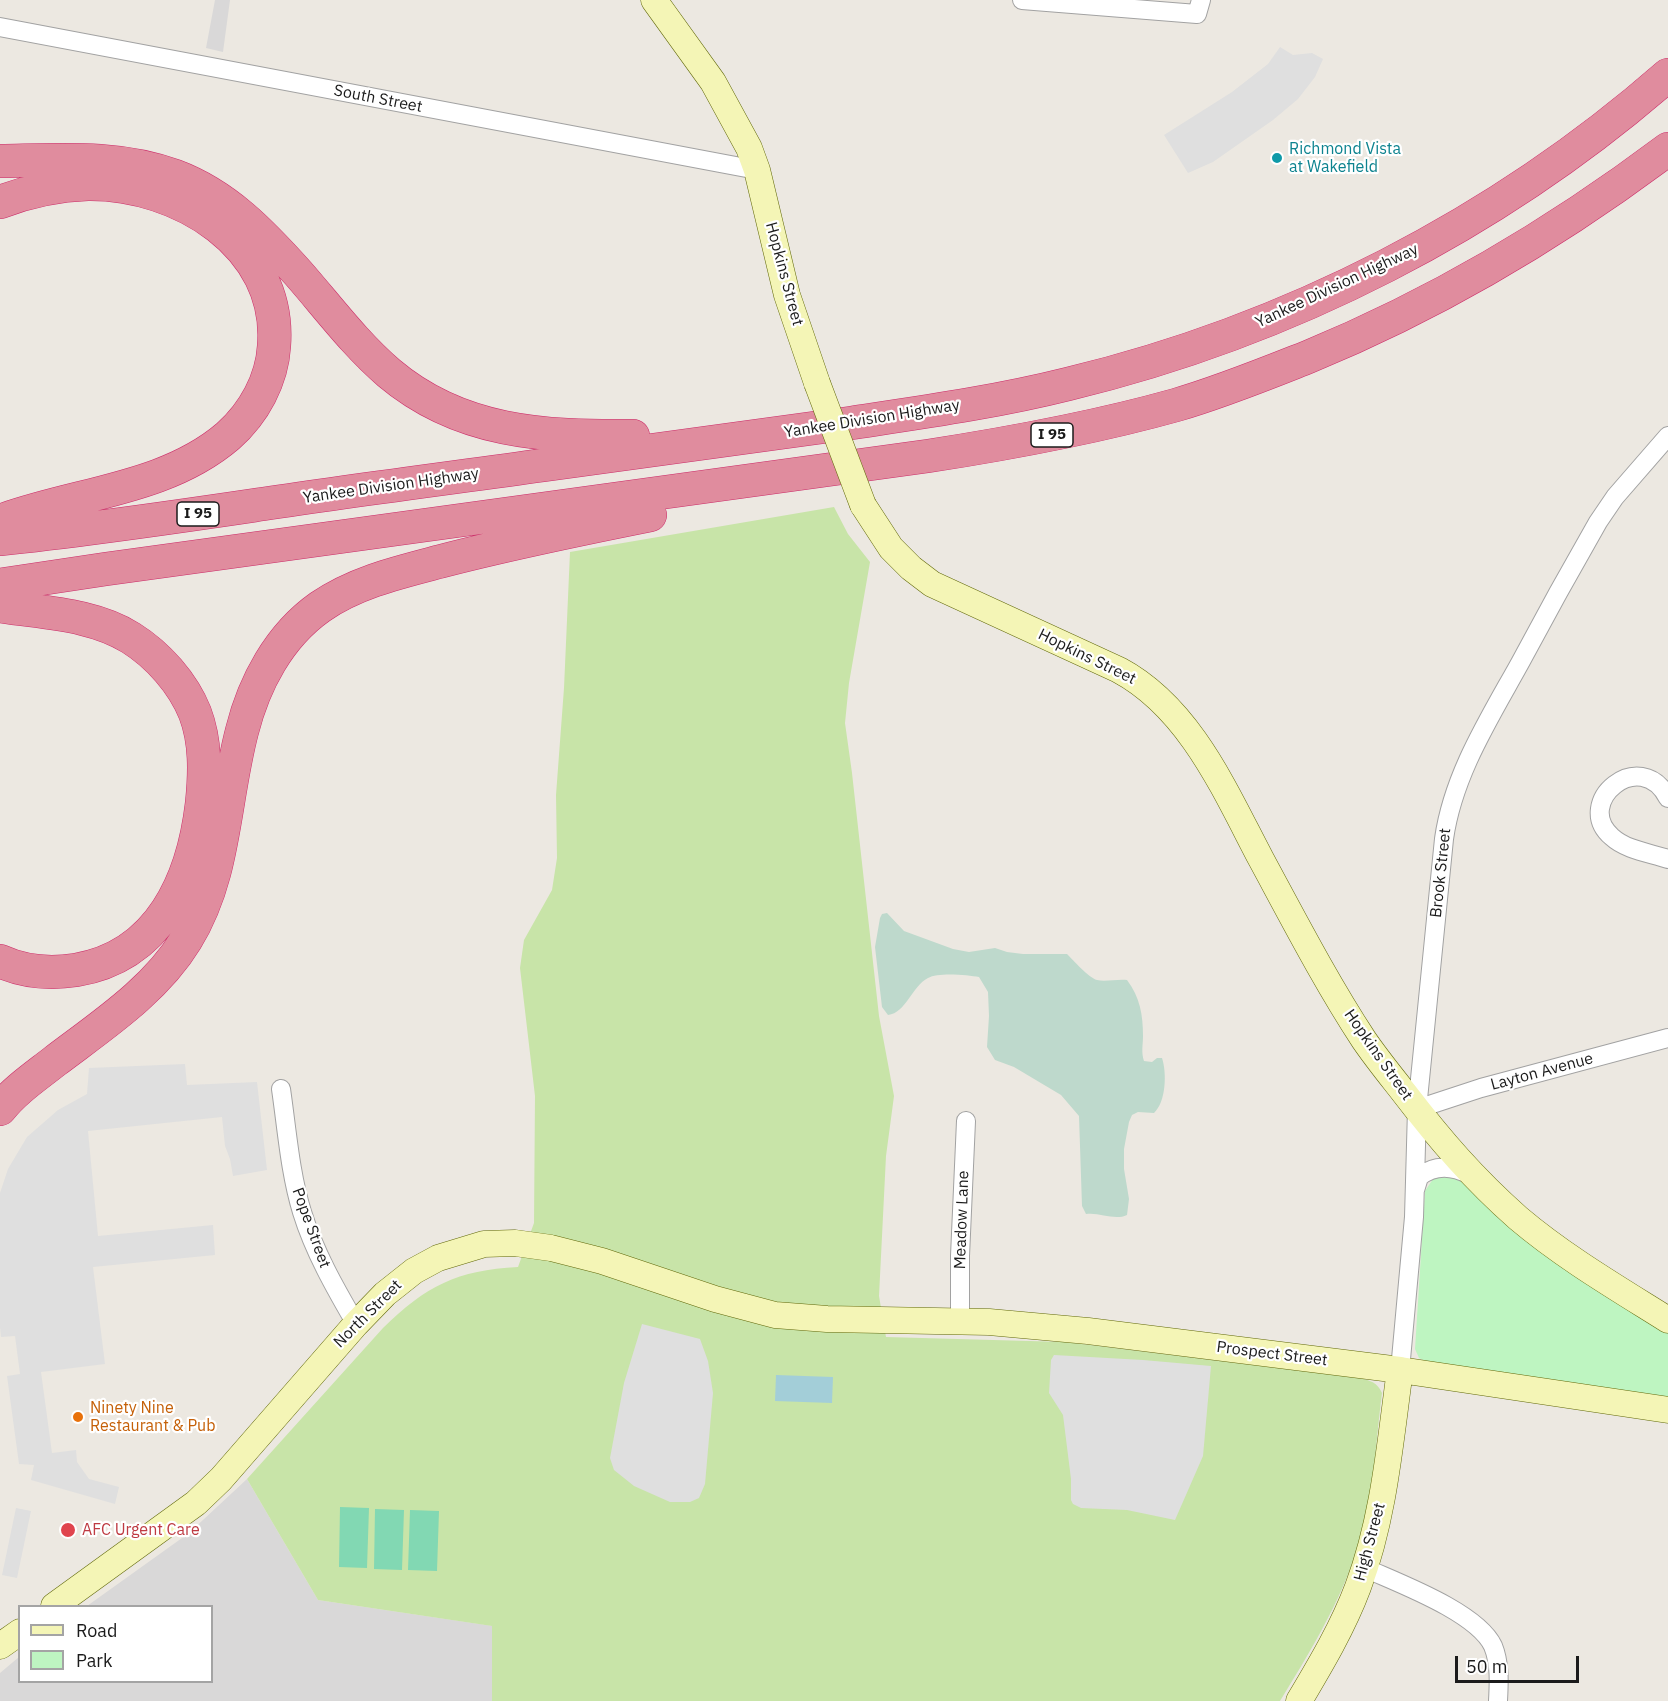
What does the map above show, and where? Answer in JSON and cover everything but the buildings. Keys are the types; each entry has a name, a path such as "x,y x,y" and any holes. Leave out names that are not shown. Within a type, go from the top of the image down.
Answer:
{"highway":[{"name":"Yankee Division Highway","path":"0,539 96,529 301,498 901,415 1025,394 1115,372 1248,328 1326,294 1451,230 1572,153 1668,75"},
{"name":"I 95","path":"0,585 928,456 1046,437 1168,407 1267,374 1421,306 1483,273 1548,234 1612,191 1668,149"},
{"path":"0,161 91,159 118,161 176,176 207,191 232,207 266,238 360,344 388,372 434,404 472,420 507,429 551,434 644,436 901,415"},
{"path":"0,202 41,189 88,184 131,189 180,204 224,231 253,261 268,290 275,327 272,361 263,390 239,424 218,444 160,475 0,521"},
{"path":"0,1108 21,1087 136,998 184,944 212,885 222,842 235,759 247,709 283,643 302,622 320,607 364,584 500,546 928,456"},
{"path":"0,606 73,616 111,627 132,638 151,653 175,678 195,714 202,741 205,775 199,826 187,872 173,903 145,938 118,956 78,970 57,972 31,970 0,961"}],"main road":[{"name":"Hopkins Street","path":"654,0 717,89 744,136 757,170 787,295 817,383 863,505 891,548 921,577 950,594 1119,670 1141,682 1165,704 1186,729 1216,775 1304,938 1364,1040 1439,1138 1476,1179 1519,1218 1551,1243 1668,1320"},
{"name":"North Street","path":"55,1605 146,1542 196,1503 233,1465 385,1294 421,1267 469,1247 515,1243 551,1248 602,1261 760,1312 806,1318 874,1319"},
{"name":"Prospect Street","path":"874,1319 960,1320 1088,1331 1400,1370 1668,1410"},
{"name":"High Street","path":"1299,1701 1339,1630 1365,1568 1382,1500 1400,1370"},
{"path":"0,1646 18,1633"}],"street":[{"path":"1022,0 1197,14 1201,0"},
{"name":"South Street","path":"0,27 757,170"},
{"name":"Brook Street","path":"1400,1370 1414,1195 1417,1109 1445,832 1457,785 1489,718 1598,522 1615,497 1668,436"},
{"path":"1668,798 1664,790 1654,781 1642,777 1629,777 1611,786 1600,810 1605,828 1613,838 1624,845 1668,859"},
{"name":"Layton Avenue","path":"1417,1109 1481,1088 1668,1038"},
{"name":"Pope Street","path":"280,1089 294,1183 302,1212 323,1263 356,1324"},
{"name":"Meadow Lane","path":"960,1320 960,1256 966,1120"},
{"path":"1414,1195 1419,1177 1434,1168 1454,1168 1476,1179"},
{"path":"1365,1568 1435,1601 1469,1620 1481,1630 1496,1656 1498,1701"}],"shaded area":[{"path":"215,0 230,0 223,52 206,48"},
{"path":"1280,47 1293,55 1312,53 1323,59 1315,77 1298,99 1273,120 1213,162 1188,173 1164,135 1232,92 1268,64"},
{"path":"185,1064 187,1085 257,1082 267,1170 233,1176 225,1146 222,1117 88,1131 98,1236 213,1225 215,1255 93,1267 105,1364 41,1372 52,1453 76,1450 77,1462 89,1479 119,1487 115,1504 31,1480 34,1465 19,1464 7,1376 20,1374 15,1336 1,1337 0,1327 0,1193 8,1169 27,1137 58,1110 87,1094 89,1068"},
{"path":"642,1324 700,1339 708,1361 713,1393 705,1484 699,1498 690,1502 670,1502 634,1486 614,1470 610,1458 624,1383"},
{"path":"1054,1355 1211,1366 1203,1456 1175,1520 1127,1510 1081,1508 1073,1504 1063,1415 1049,1393 1051,1360"},
{"path":"247,1479 318,1600 493,1626 492,1701 0,1701 0,1673 18,1658 18,1683 213,1683 213,1605 88,1605 189,1533"},
{"path":"16,1508 31,1511 17,1578 2,1575"}],"green space":[{"path":"834,507 848,534 870,562 849,683 845,723 879,1016 894,1096 886,1156 879,1296 886,1337 1065,1342 1360,1378 1376,1384 1382,1393 1368,1507 1362,1533 1354,1559 1333,1608 1280,1701 492,1701 492,1626 318,1600 247,1479 399,1313 444,1283 477,1272 518,1267 534,1223 535,1096 520,968 524,940 552,890 557,858 556,795 564,688 570,552"},
{"path":"887,913 904,931 953,949 969,952 995,948 1023,954 1067,954 1094,979 1127,980 1138,1000 1141,1014 1144,1061 1152,1062 1157,1058 1162,1058 1165,1079 1161,1102 1154,1113 1138,1112 1132,1115 1129,1122 1124,1149 1124,1169 1129,1199 1127,1215 1117,1217 1086,1214 1082,1206 1079,1116 1061,1095 1014,1067 995,1060 987,1047 988,992 979,977 946,975 928,978 922,982 900,1010 888,1015 882,1007 875,947 880,918 882,914"},
{"path":"1453,1176 1464,1183 1668,1330 1668,1398 1429,1363 1419,1358 1415,1349 1425,1191 1433,1179"},
{"path":"340,1507 369,1508 367,1568 339,1567"},
{"path":"375,1509 404,1510 402,1570 374,1569"},
{"path":"410,1510 439,1511 437,1571 408,1570"}],"water":[{"path":"776,1375 833,1377 832,1403 775,1401"}],"place":[{"name":"Richmond Vista at Wakefield","path":"1277,158"},
{"name":"Ninety Nine Restaurant & Pub","path":"78,1417"},
{"name":"AFC Urgent Care","path":"68,1530"}]}
